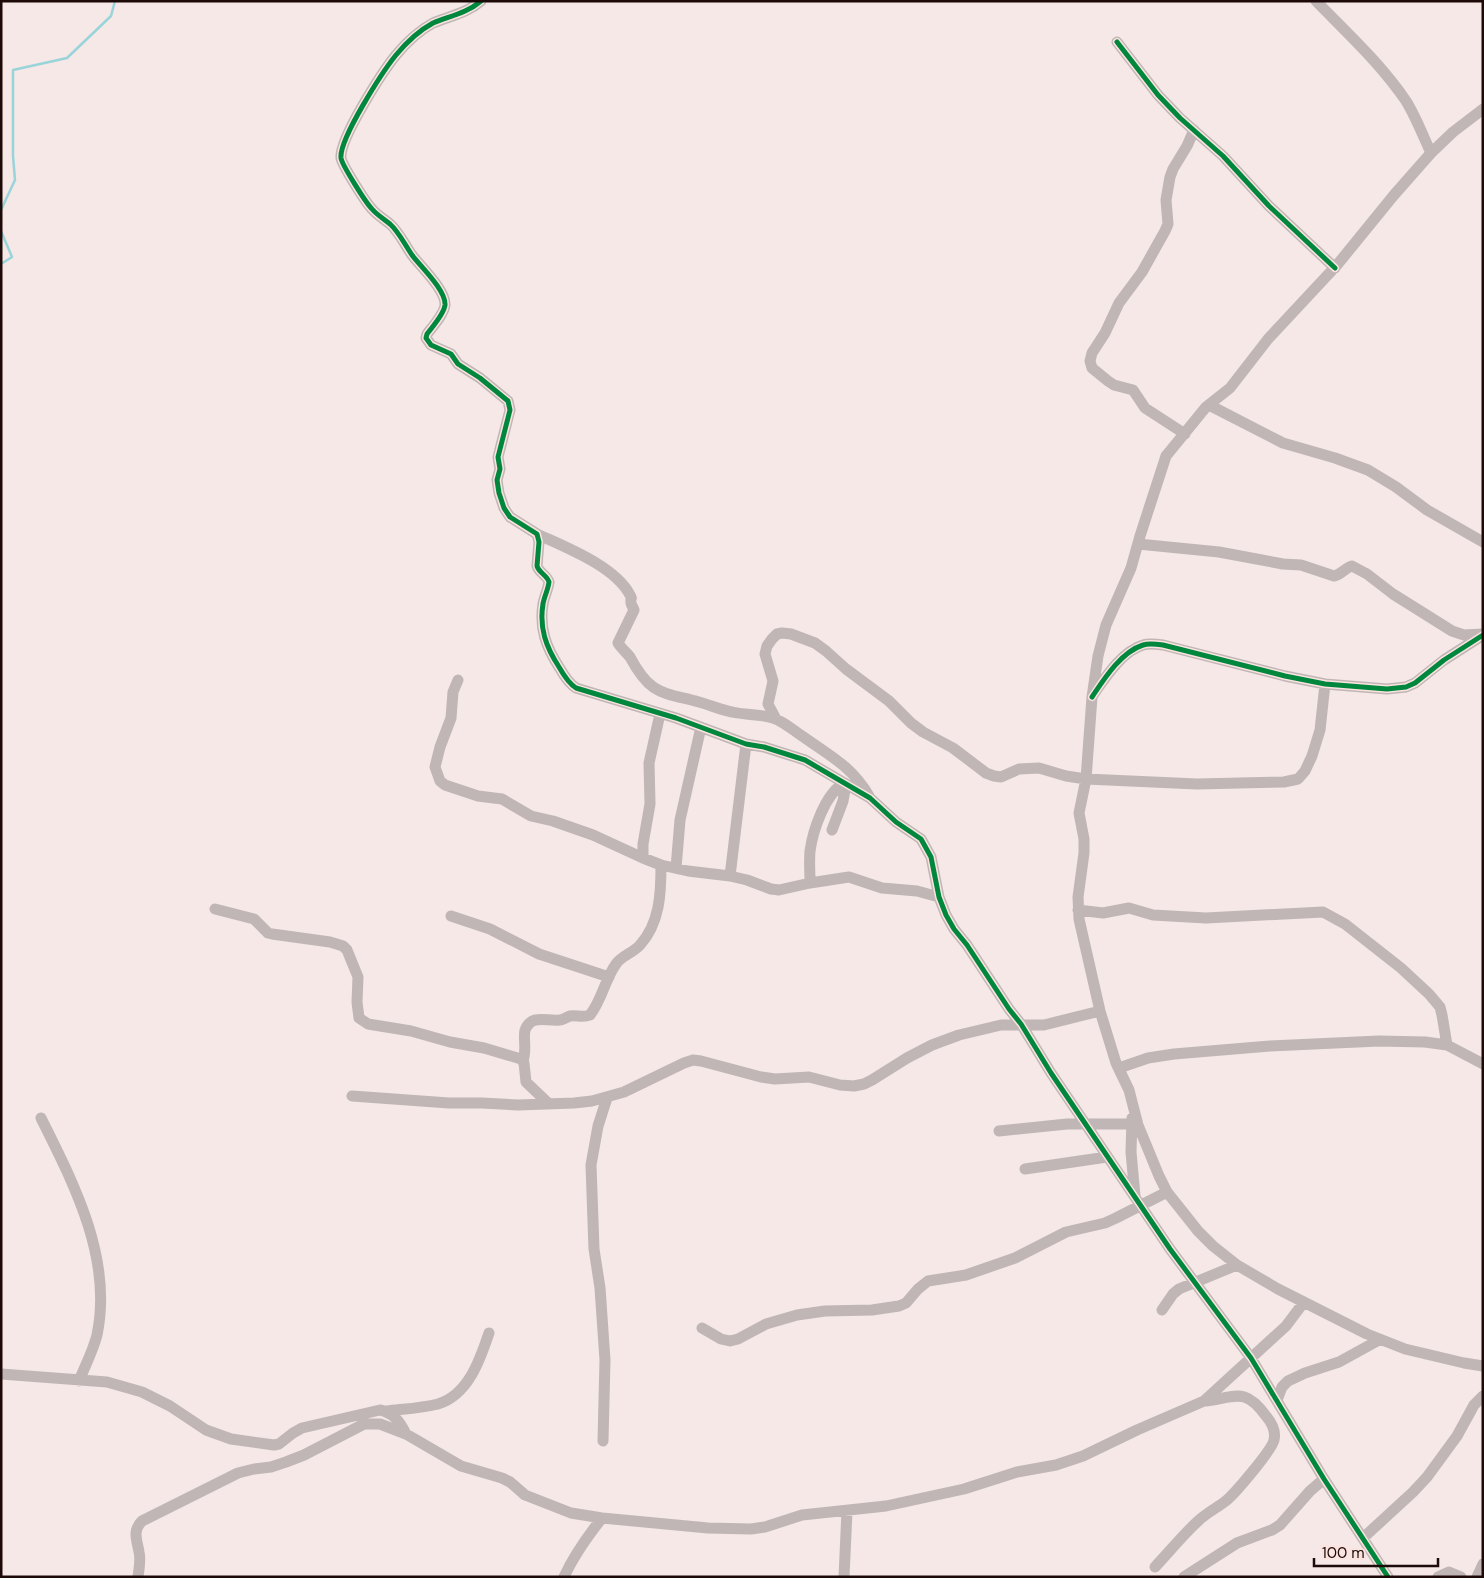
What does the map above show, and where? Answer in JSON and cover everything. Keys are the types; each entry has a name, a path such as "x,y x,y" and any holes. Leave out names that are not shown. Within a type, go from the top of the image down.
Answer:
{"street":[{"path":"481,1 470,10 432,24 419,32 397,54 378,80 355,120 341,156 345,169 372,209 390,224 441,292 445,304 427,334 428,342 450,354 458,364 480,378 508,401 510,410 498,457 500,469 497,480 498,492 504,508 510,518 537,534 603,567 631,596 634,610 618,643 636,669 652,687 661,692 731,712 776,719 837,759 861,781 870,798"},
{"path":"1316,1 1357,42 1393,83 1407,102 1419,124 1431,154"},
{"path":"1117,42 1158,95 1180,118 1228,162 1269,206 1335,268"},
{"path":"1483,109 1453,132 1431,154 1394,195 1335,268 1268,339 1230,388 1209,405 1168,453 1126,581 1103,634 1098,656 1092,697 1086,779 1079,813 1084,839 1084,853 1079,880 1078,910 1100,1010 1132,1101 1138,1125 1158,1176 1167,1192 1198,1231 1213,1246 1237,1264 1304,1302 1379,1340 1428,1355 1483,1366"},
{"path":"1185,434 1145,408 1133,390 1114,385 1098,374 1092,368 1090,361 1092,353 1106,332 1119,303 1142,272 1165,231 1168,224 1166,200 1172,169 1187,146 1194,130"},
{"path":"1209,405 1283,443 1336,458 1368,470 1396,487 1427,510 1483,542"},
{"path":"537,534 539,542 537,566 538,570 548,578 549,582 543,604 543,631 546,645 562,672 576,688 701,727 746,744 805,760 870,798 890,817 917,836 925,845 931,857 939,898 954,929 1021,1024 1107,1157 1193,1282 1251,1358 1324,1479 1388,1577"},
{"path":"1138,544 1219,552 1283,564 1301,565 1334,576 1339,575 1352,566 1367,574 1393,594 1459,634 1483,634"},
{"path":"776,719 768,704 773,681 765,654 767,646 772,639 782,632 815,643 826,650 846,669 923,732 953,748 986,772 1001,777 1019,769 1039,768 1066,776 1086,779 1197,784 1284,782 1298,779 1305,771 1312,756 1320,730 1325,684"},
{"path":"1092,697 1118,662 1144,644 1163,645 1284,676 1325,684 1387,689 1406,687 1415,683 1444,660 1483,634"},
{"path":"458,680 453,692 452,718 440,747 435,767 440,781 445,785 478,796 502,799 531,816 553,821 593,835 661,865 730,876 771,889 780,890 810,882 849,877 882,888 918,891 939,898"},
{"path":"642,858 650,804 650,763 660,714"},
{"path":"676,868 680,820 701,727"},
{"path":"730,876 746,744"},
{"path":"832,830 842,801 845,784"},
{"path":"810,882 810,852 818,824 833,792 845,784"},
{"path":"549,1104 526,1082 523,1061 526,1049 524,1035 529,1024 541,1018 561,1020 572,1016 584,1017 590,1015 617,962 633,952 641,944 654,921 659,904 661,865"},
{"path":"215,908 254,919 268,933 330,942 343,946 347,950 358,977 357,1002 359,1018 368,1024 411,1031 450,1042 484,1048 523,1061"},
{"path":"1078,910 1103,913 1129,908 1153,915 1206,918 1323,912 1345,924 1401,968 1429,994 1440,1008 1447,1045"},
{"path":"451,916 490,929 538,954 609,978"},
{"path":"352,1096 449,1103 574,1104 607,1098 624,1092 692,1060 761,1077 775,1079 809,1077 840,1085 854,1086 872,1080 932,1045 980,1029 1001,1025 1044,1025 1100,1010"},
{"path":"1119,1068 1148,1058 1174,1054 1270,1046 1379,1041 1425,1042 1447,1045 1483,1064"},
{"path":"603,1441 605,1360 600,1288 594,1249 591,1166 598,1126 607,1098"},
{"path":"1132,1101 1132,1152 1138,1202"},
{"path":"40,1118 72,1182 96,1256 100,1288 100,1315 96,1336 79,1381"},
{"path":"999,1131 1047,1125 1085,1123 1131,1124"},
{"path":"1025,1170 1107,1157"},
{"path":"702,1328 721,1339 730,1341 738,1339 766,1324 797,1315 824,1311 879,1309 899,1306 912,1297 928,1281 966,1275 1015,1258 1066,1232 1105,1223 1138,1202 1167,1192"},
{"path":"1162,1310 1173,1294 1179,1289 1237,1264"},
{"path":"1204,1401 1286,1326 1304,1302"},
{"path":"387,1412 438,1404 451,1398 461,1390 468,1380 480,1358 489,1334"},
{"path":"1277,1400 1282,1387 1288,1381 1305,1373 1339,1362 1379,1340"},
{"path":"1,1374 107,1382 142,1392 162,1402 206,1430 220,1436 268,1445 279,1444 293,1433 314,1424 380,1410 394,1416 406,1434"},
{"path":"138,1577 140,1553 135,1536 138,1525 146,1518 238,1473 271,1467 295,1459 364,1424 380,1424 406,1434 460,1466 502,1478 531,1497 571,1513 602,1518 708,1528 751,1529 765,1527 802,1515 895,1504 972,1487 1016,1472 1070,1461 1204,1401 1232,1396 1246,1397 1270,1420 1274,1439 1271,1447 1235,1492 1196,1523 1155,1567"},
{"path":"1363,1538 1427,1477 1457,1436 1474,1405 1483,1396"},
{"path":"1184,1577 1237,1543 1272,1530 1280,1525 1310,1491 1324,1479"},
{"path":"844,1577 847,1511"},
{"path":"564,1577 573,1557 602,1518"},
{"path":"1379,1562 1394,1577"},
{"path":"1477,1577 1483,1564"},
{"path":"1438,1577 1449,1572 1461,1577"}],"waterway":[{"path":"1,210 15,180 13,156 13,70 67,58 111,16 115,1"},
{"path":"1,231 12,257 1,264"}],"cycle path":[{"path":"481,1 464,11 428,26 400,50 382,75 354,121 342,149 341,158 369,205 396,231 441,292 444,299 444,309 426,338 431,345 451,354 458,364 480,378 508,401 510,410 498,457 500,469 497,480 499,493 504,508 510,517 537,534 539,542 537,566 549,582 543,604 543,629 547,645 554,660 566,678 576,688 676,718 746,744 764,747 805,760 870,798 896,822 921,839 931,857 939,897 954,929 1021,1024 1051,1073 1170,1249 1251,1358 1324,1479 1388,1577"},
{"path":"1117,42 1158,95 1180,118 1223,156 1269,206 1335,268"},
{"path":"1092,697 1120,660 1145,644 1163,645 1285,676 1325,684 1387,689 1406,687 1415,683 1444,660 1483,635"}]}
